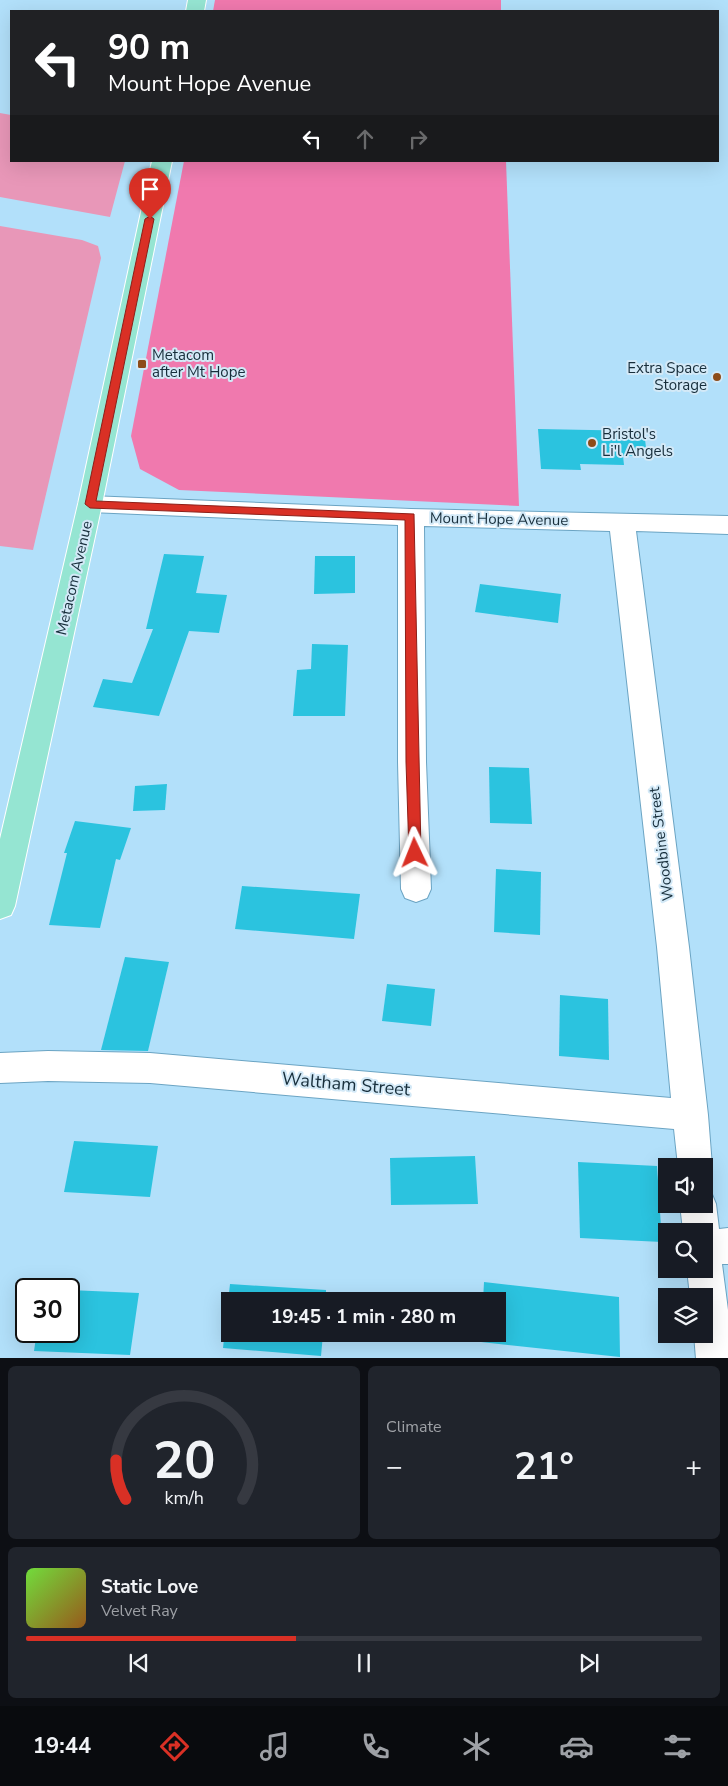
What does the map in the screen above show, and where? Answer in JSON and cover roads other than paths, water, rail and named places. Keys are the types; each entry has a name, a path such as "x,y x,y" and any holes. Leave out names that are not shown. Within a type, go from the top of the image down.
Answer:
{"main road":[{"name":"Metacom Avenue","path":"0,906 90,504 162,162"}],"street":[{"name":"Mount Hope Avenue","path":"90,504 411,517 728,525"},
{"path":"411,517 412,762 416,889"},
{"name":"Woodbine Street","path":"622,522 673,947 694,1158"},
{"name":"Waltham Street","path":"0,1068 48,1066 150,1068 690,1115"},
{"path":"713,1246 728,1246"},
{"path":"706,1278 715,1358"}],"place":[{"name":"Metacom after Mt Hope","path":"142,364"},
{"name":"Extra Space Storage","path":"717,377"},
{"name":"Bristol's Li'l Angels","path":"592,443"}]}
